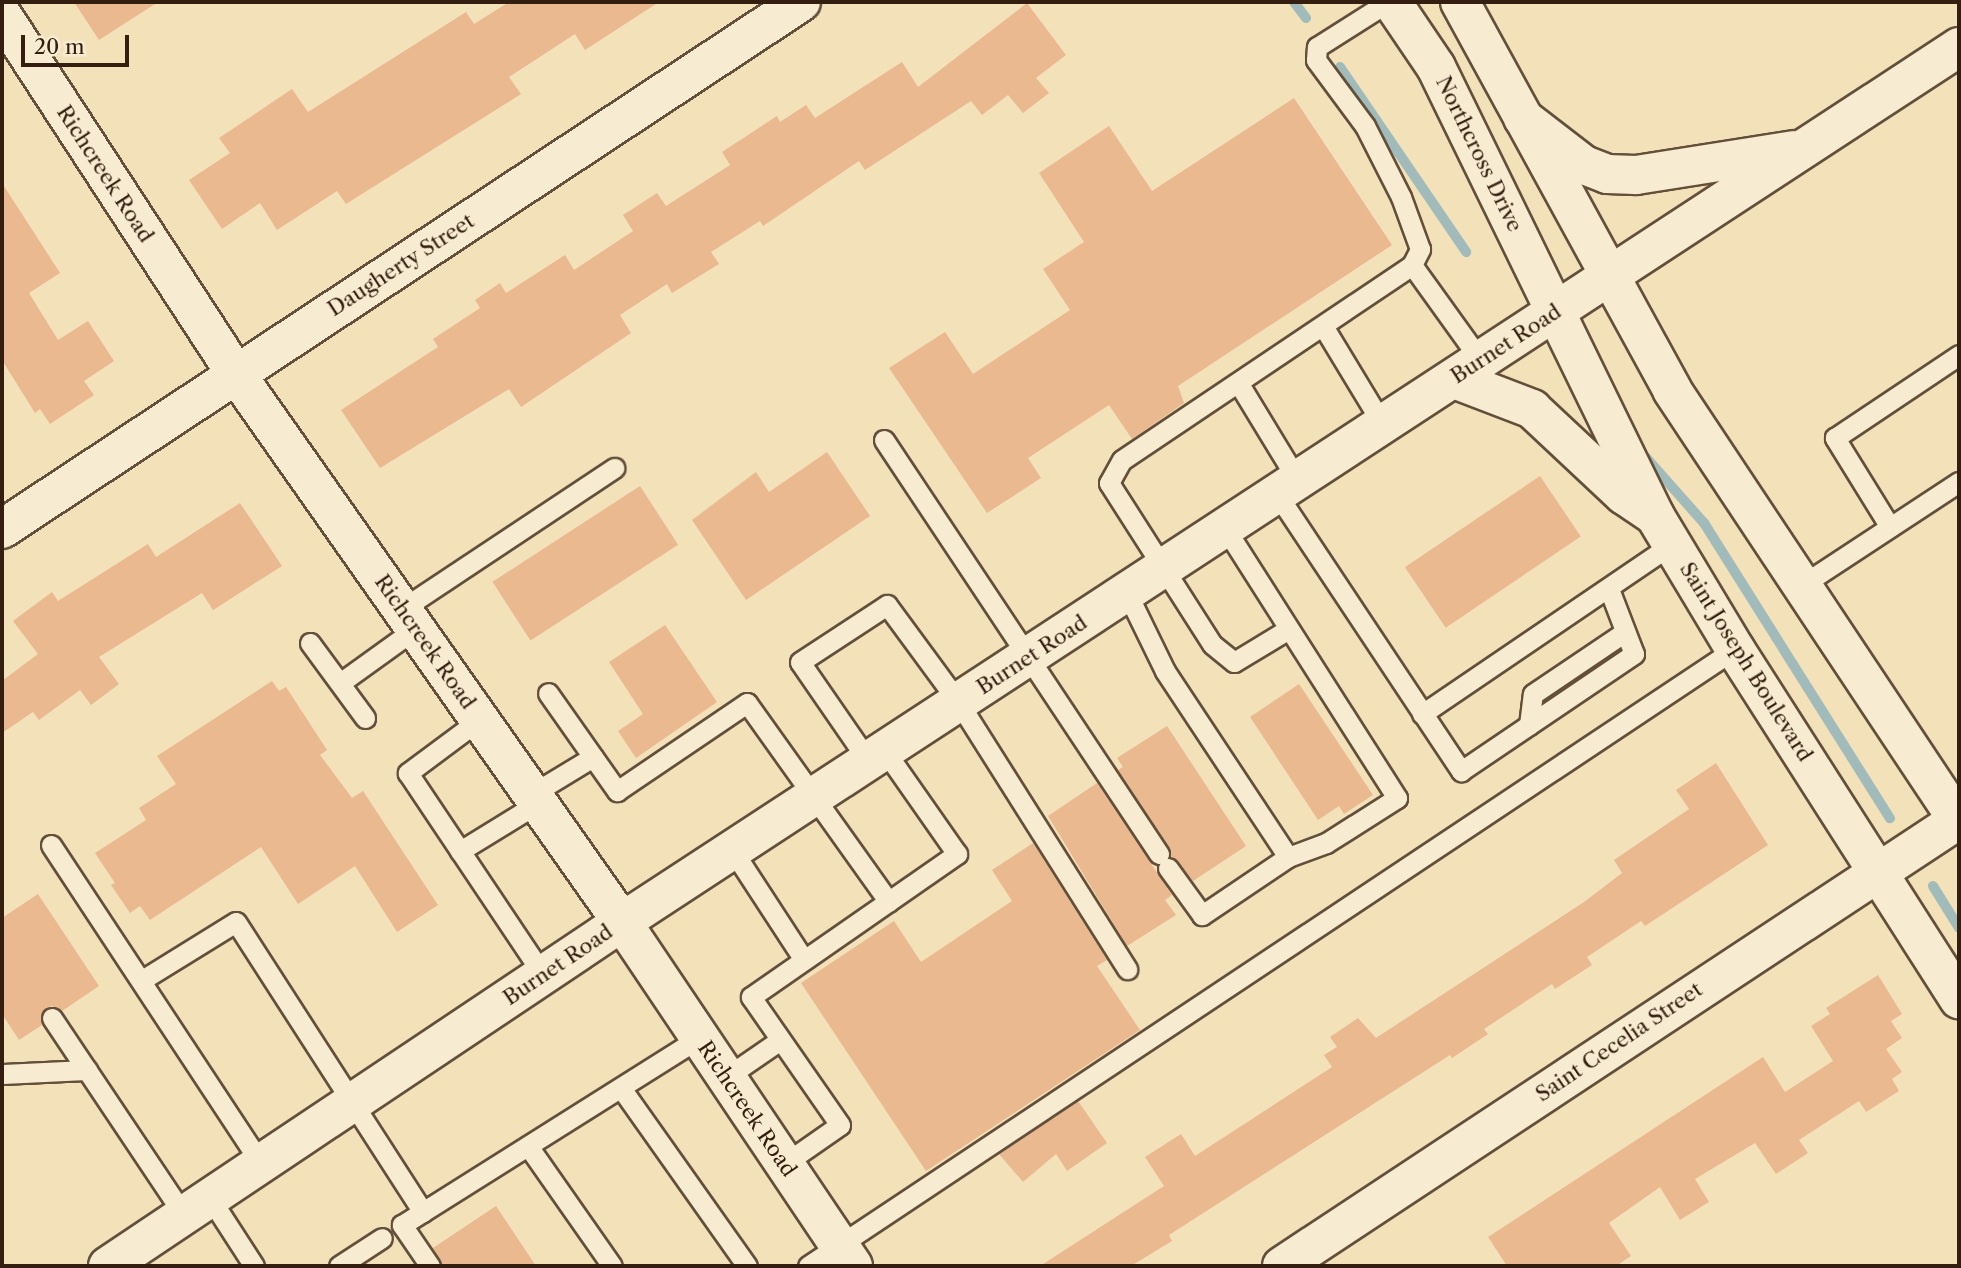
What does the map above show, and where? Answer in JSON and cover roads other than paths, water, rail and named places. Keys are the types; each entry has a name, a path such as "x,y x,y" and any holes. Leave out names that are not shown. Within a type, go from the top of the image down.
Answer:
{"street":[{"name":"Daugherty Street","path":"2,529 801,2"},
{"name":"Northcross Drive","path":"1390,2 1436,67 1557,311"},
{"path":"1460,2 1672,390 1959,820"},
{"name":"Richcreek Road","path":"2,15 236,374 622,922 846,1255"},
{"name":"Burnet Road","path":"107,1266 622,922 1959,47"},
{"path":"1523,118 1584,165 1607,174 1636,175 1808,148"},
{"name":"Saint Joseph Boulevard","path":"1557,311 1664,530 1735,649 1959,999"},
{"path":"1467,370 1532,410 1664,530"},
{"name":"Saint Cecelia Street","path":"1282,1266 1878,870 1959,820"}],"lane":[{"path":"1287,630 1234,662 1212,644 1161,570 1109,483 1122,460 1239,384 1412,265 1420,249 1401,197 1365,126 1316,61 1317,47 1390,2"},
{"path":"1412,265 1467,370"},
{"path":"1323,326 1383,425"},
{"path":"1891,527 1835,438 1959,355"},
{"path":"1239,384 1288,487 1422,714 1461,771 1634,654 1609,589"},
{"path":"884,440 1026,659 1202,915 1288,857 1326,843 1397,798 1287,630 1225,528"},
{"path":"340,683 408,619 614,468"},
{"path":"1802,586 1959,482"},
{"path":"1422,714 1609,589 1664,530"},
{"path":"1127,593 1165,671 1288,857"},
{"path":"784,1164 840,1125 751,997 957,855 800,662 887,605 959,703 1127,969"},
{"path":"310,643 365,718"},
{"path":"808,1266 846,1255 1735,649"},
{"path":"548,693 617,790 747,704 888,901"},
{"path":"479,720 408,773 543,975"},
{"path":"460,851 593,757"},
{"path":"51,845 261,1164"},
{"path":"733,851 804,960"},
{"path":"142,980 236,922 424,1212"},
{"path":"52,1018 87,1070 197,1207 254,1266"},
{"path":"430,1266 402,1226 699,1038"},
{"path":"726,1077 780,1040"},
{"path":"2,1074 87,1070"},
{"path":"621,1088 747,1266"},
{"path":"528,1146 612,1266"},
{"path":"339,1266 382,1238"}],"waterway":[{"path":"1294,2 1306,18"},
{"path":"1340,67 1466,252"},
{"path":"1642,453 1704,523 1890,818"},
{"path":"1933,886 1959,928"}]}
